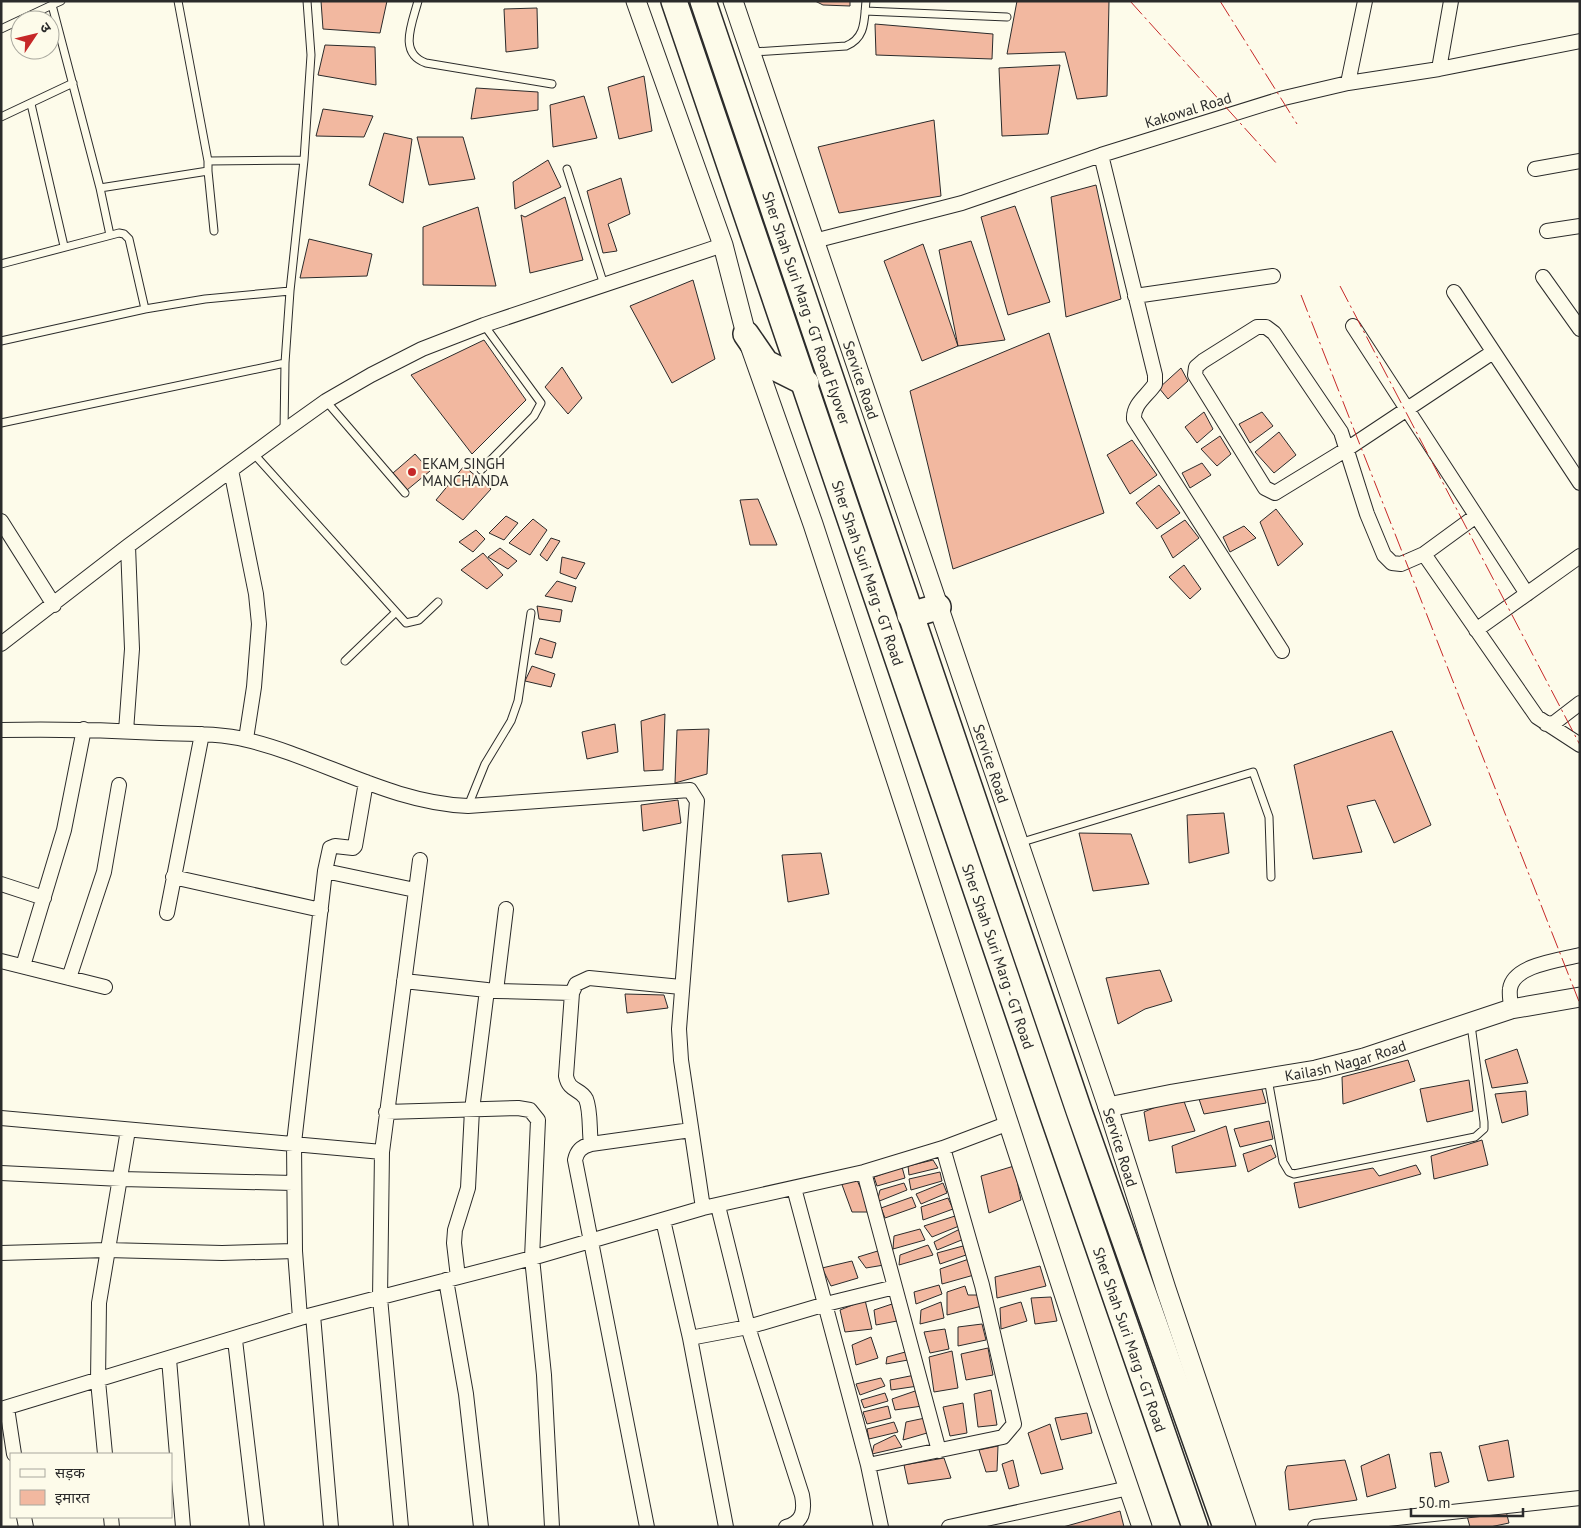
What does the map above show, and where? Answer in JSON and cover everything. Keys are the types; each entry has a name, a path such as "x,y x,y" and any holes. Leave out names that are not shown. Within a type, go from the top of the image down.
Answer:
{"highway":[{"name":"Sher Shah Suri Marg - GT Road Flyover","path":"674,1 761,261 806,383"},
{"name":"Sher Shah Suri Marg - GT Road Flyover","path":"702,1 910,615"},
{"path":"746,334 766,363 806,383"},
{"name":"Sher Shah Suri Marg - GT Road","path":"806,383 1053,1116 1195,1527"},
{"path":"910,615 938,608"},
{"name":"Sher Shah Suri Marg - GT Road","path":"910,615 1079,1110 1226,1527"}],"street":[{"path":"636,1 723,245 746,334 816,533 1142,1527"},
{"name":"Service Road","path":"733,1 1108,1107 1166,1289 1246,1527"},
{"path":"1348,84 1365,1"},
{"path":"1439,69 1451,1"},
{"name":"Kakowal Road","path":"814,242 962,203 1102,155 1284,98 1348,84 1439,69 1580,41"},
{"path":"1102,155 1155,375 1155,384 1133,412 1134,419 1282,651"},
{"path":"1535,169 1580,161"},
{"path":"1547,232 1580,226"},
{"path":"1,644 54,605 128,546 326,401 422,349 484,325 723,245"},
{"path":"1136,296 1273,276"},
{"path":"1543,277 1580,329"},
{"path":"1454,292 1580,483"},
{"path":"1353,326 1527,594"},
{"path":"1476,516 1424,554 1400,564 1392,563 1384,555 1368,514 1347,449 1341,432 1329,411 1274,333 1266,327 1257,327 1247,332 1196,367 1195,375 1270,492 1281,491 1347,449 1493,352"},
{"path":"231,470 256,594 259,624 254,687 246,739"},
{"path":"1,521 54,605"},
{"path":"126,731 132,649 128,546"},
{"path":"1424,554 1537,717 1580,745"},
{"path":"1476,630 1580,556"},
{"path":"1546,724 1554,723 1580,703"},
{"path":"23,966 64,830 84,729"},
{"path":"1,730 84,729 202,734 246,739 366,782 442,805 468,806 690,790 697,801 681,987 680,1029 681,1060 703,1208"},
{"path":"167,913 202,734"},
{"path":"331,1527 306,1317 295,1251 294,1143 325,871 330,848 335,846 353,848 356,846 366,782"},
{"path":"69,978 104,872 119,785"},
{"path":"401,1527 380,1298 382,1152 420,860"},
{"path":"325,871 415,890"},
{"path":"173,877 321,910"},
{"path":"1,884 44,898"},
{"path":"481,1527 452,1278 454,1237 468,1188 472,1110 506,909"},
{"path":"1511,1008 1509,990 1515,977 1530,968 1580,955"},
{"path":"1,962 105,987"},
{"path":"590,1144 587,1102 581,1094 571,1088 566,1076 572,993 576,984 589,978 681,987"},
{"path":"404,980 492,990 572,993"},
{"name":"Kailash Nagar Road","path":"1108,1107 1316,1070 1364,1058 1511,1008 1580,997"},
{"path":"386,1112 524,1108 530,1110 538,1120 532,1258 544,1375 552,1527"},
{"path":"1,1118 382,1152"},
{"path":"14,1453 4,1408 235,1340 306,1317 532,1258 703,1208 864,1172 943,1148 1009,1123"},
{"path":"105,1453 98,1381 99,1303 128,1130"},
{"path":"647,1527 592,1239 575,1169 576,1154 582,1147 590,1144 691,1130"},
{"path":"868,1465 1003,1437 1014,1424 982,1285 943,1148"},
{"path":"864,1172 939,1451"},
{"path":"1,1173 293,1184"},
{"path":"794,1188 868,1465 881,1527"},
{"path":"718,1206 748,1327 802,1495 804,1508 803,1522 786,1527"},
{"path":"663,1220 690,1338 726,1527"},
{"path":"1,1253 107,1250 222,1253 295,1251"},
{"path":"690,1338 748,1327 826,1304 895,1288"},
{"path":"235,1340 257,1527"},
{"path":"169,1359 183,1527"},
{"path":"949,1527 1129,1488"},
{"path":"1315,1527 1580,1498"}],"lane":[{"path":"1,28 61,1"},
{"path":"178,1 208,161 214,231"},
{"path":"284,431 285,363 290,291 304,160 310,55 307,1"},
{"path":"418,1 408,44 410,54 417,60 426,64 552,84"},
{"path":"750,52 846,46 861,37 866,1"},
{"path":"52,5 100,188 110,235"},
{"path":"865,11 1007,17"},
{"path":"1,117 73,83"},
{"path":"31,104 64,246"},
{"path":"208,161 304,160"},
{"path":"567,169 604,285"},
{"path":"100,188 208,171"},
{"path":"1,264 64,246 110,235 124,234 129,239 145,309"},
{"path":"1,341 145,309 205,299 290,291"},
{"path":"481,470 534,416 541,403 484,325"},
{"path":"1,423 285,363"},
{"path":"326,401 405,493"},
{"path":"254,454 406,623 413,623 419,620 438,602"},
{"path":"345,661 396,613"},
{"path":"468,806 485,764 511,721 518,700 531,613"},
{"path":"1019,843 1254,772 1269,817 1271,877"},
{"path":"1268,1078 1283,1162 1289,1172 1294,1174 1475,1137 1484,1129 1484,1122 1471,1022"}],"building":[{"path":"321,1 387,1 380,33 323,29"},
{"path":"815,1 850,1 850,6 823,5"},
{"path":"1017,1 1109,1 1107,96 1077,99 1065,52 1007,54"},
{"path":"537,8 538,48 506,52 504,9"},
{"path":"875,24 993,34 992,59 876,55"},
{"path":"325,45 375,47 376,85 318,75"},
{"path":"1060,65 1048,134 1002,136 999,68"},
{"path":"644,76 652,131 619,139 608,87"},
{"path":"476,88 538,92 538,110 471,119"},
{"path":"584,96 597,138 553,147 550,105"},
{"path":"323,109 373,116 364,137 316,136"},
{"path":"934,120 941,196 839,213 818,147"},
{"path":"384,133 412,139 403,203 369,185"},
{"path":"417,137 463,137 475,179 429,185"},
{"path":"548,160 561,187 515,209 513,182"},
{"path":"621,178 630,214 608,224 617,251 603,253 587,191"},
{"path":"1096,185 1121,299 1066,317 1051,197"},
{"path":"565,197 583,260 530,273 521,215 525,217"},
{"path":"1015,206 1050,302 1008,315 981,217"},
{"path":"478,207 496,286 423,285 423,227"},
{"path":"309,239 372,254 367,276 300,278"},
{"path":"971,241 1005,340 958,346 939,250"},
{"path":"923,244 958,346 922,361 884,261"},
{"path":"693,280 715,359 672,383 630,306"},
{"path":"1049,333 1104,513 953,569 910,391"},
{"path":"484,340 526,400 472,454 411,375"},
{"path":"562,367 582,398 568,414 545,387"},
{"path":"1181,368 1188,381 1168,399 1159,388"},
{"path":"1204,412 1213,429 1197,443 1185,427"},
{"path":"1262,412 1273,426 1250,443 1239,424"},
{"path":"1279,432 1296,455 1274,473 1255,452"},
{"path":"1220,436 1231,454 1217,466 1201,449"},
{"path":"1132,440 1157,475 1130,494 1107,455"},
{"name":"EKAM SINGH MANCHANDA","path":"415,454 430,471 407,490 393,473"},
{"path":"1202,463 1211,475 1190,488 1182,473"},
{"path":"464,466 491,489 463,520 436,500"},
{"path":"1159,485 1180,513 1157,529 1136,503"},
{"path":"758,499 777,545 750,545 740,500"},
{"path":"1276,509 1303,544 1278,566 1260,522"},
{"path":"506,516 518,523 504,540 489,533"},
{"path":"533,519 547,530 530,555 509,543"},
{"path":"1185,520 1199,538 1173,558 1161,536"},
{"path":"1244,526 1256,538 1230,552 1223,537"},
{"path":"476,530 485,539 473,552 459,542"},
{"path":"551,538 560,541 547,561 540,555"},
{"path":"500,548 517,561 508,569 488,557"},
{"path":"483,553 503,575 487,589 461,570"},
{"path":"562,557 585,563 576,579 560,573"},
{"path":"1184,565 1201,589 1190,599 1169,577"},
{"path":"557,581 576,587 572,602 545,596"},
{"path":"537,606 562,610 560,622 539,619"},
{"path":"540,638 556,643 552,658 535,654"},
{"path":"532,666 555,674 551,687 525,681"},
{"path":"665,714 663,770 644,771 641,721"},
{"path":"615,724 618,752 587,759 582,732"},
{"path":"709,729 707,774 675,783 677,730"},
{"path":"1392,731 1431,825 1394,843 1375,800 1347,806 1362,852 1313,859 1294,765"},
{"path":"678,800 681,823 643,831 641,805"},
{"path":"1224,813 1229,853 1189,863 1187,815"},
{"path":"1079,833 1131,834 1149,884 1093,891"},
{"path":"821,853 829,894 788,902 782,855"},
{"path":"1160,970 1172,1001 1145,1009 1118,1024 1106,978"},
{"path":"625,994 664,995 668,1008 627,1013"},
{"path":"1517,1049 1528,1083 1492,1088 1485,1060"},
{"path":"1408,1060 1415,1081 1343,1104 1342,1077"},
{"path":"1469,1080 1473,1111 1427,1122 1420,1089"},
{"path":"1261,1086 1266,1103 1204,1114 1198,1096"},
{"path":"1526,1091 1528,1115 1502,1123 1495,1094"},
{"path":"1182,1096 1195,1131 1149,1141 1144,1112"},
{"path":"1269,1121 1273,1139 1240,1147 1234,1129"},
{"path":"1226,1126 1236,1166 1176,1173 1172,1146"},
{"path":"1482,1140 1488,1165 1434,1179 1431,1156"},
{"path":"1271,1145 1276,1157 1248,1172 1243,1154"},
{"path":"933,1160 938,1168 909,1175 908,1166"},
{"path":"1416,1165 1421,1174 1299,1208 1294,1183 1373,1168 1379,1176"},
{"path":"1014,1166 1021,1200 989,1213 981,1176"},
{"path":"902,1167 905,1178 877,1186 874,1177"},
{"path":"940,1172 942,1181 911,1190 909,1179"},
{"path":"857,1180 871,1212 852,1212 841,1182"},
{"path":"904,1183 907,1190 877,1202 880,1190"},
{"path":"943,1183 947,1193 921,1204 916,1194"},
{"path":"912,1197 916,1207 885,1218 881,1208"},
{"path":"948,1198 953,1209 923,1220 921,1207"},
{"path":"955,1216 959,1226 932,1237 924,1226"},
{"path":"920,1229 925,1240 893,1249 894,1236"},
{"path":"960,1229 964,1239 937,1250 934,1242"},
{"path":"928,1245 933,1255 899,1265 900,1255"},
{"path":"963,1246 966,1255 940,1264 937,1253"},
{"path":"881,1250 884,1265 866,1268 858,1257"},
{"path":"969,1259 974,1275 942,1284 940,1269"},
{"path":"852,1261 858,1278 831,1286 822,1268"},
{"path":"1040,1266 1046,1286 997,1298 995,1277"},
{"path":"939,1285 942,1294 916,1304 914,1292"},
{"path":"965,1286 968,1295 979,1295 982,1306 947,1315 947,1292"},
{"path":"1051,1297 1057,1321 1035,1324 1031,1298"},
{"path":"865,1300 872,1329 845,1332 840,1310"},
{"path":"941,1302 944,1318 920,1324 921,1310"},
{"path":"1021,1302 1027,1321 1001,1329 1000,1308"},
{"path":"892,1304 897,1321 876,1325 874,1310"},
{"path":"982,1324 986,1340 958,1346 958,1327"},
{"path":"945,1329 949,1349 930,1353 924,1332"},
{"path":"871,1337 878,1358 856,1365 852,1345"},
{"path":"988,1348 993,1375 966,1380 961,1354"},
{"path":"909,1351 908,1360 886,1364 887,1357"},
{"path":"952,1351 958,1388 934,1392 929,1357"},
{"path":"915,1375 918,1386 891,1390 890,1380"},
{"path":"881,1378 885,1386 860,1395 856,1384"},
{"path":"918,1390 922,1406 895,1410 892,1399"},
{"path":"991,1390 997,1425 978,1427 974,1394"},
{"path":"885,1393 888,1401 864,1408 861,1400"},
{"path":"963,1403 967,1433 950,1436 943,1407"},
{"path":"888,1406 891,1418 867,1424 863,1412"},
{"path":"1087,1413 1092,1433 1061,1440 1055,1418"},
{"path":"925,1418 927,1433 903,1440 906,1422"},
{"path":"894,1422 898,1432 869,1439 867,1429"},
{"path":"1050,1424 1063,1469 1041,1474 1028,1433"},
{"path":"895,1435 902,1447 872,1454 874,1445"},
{"path":"1508,1440 1514,1477 1488,1481 1479,1446"},
{"path":"998,1446 997,1471 986,1472 979,1450"},
{"path":"1441,1452 1449,1482 1435,1487 1430,1453"},
{"path":"1389,1454 1396,1488 1367,1497 1361,1466"},
{"path":"944,1458 951,1478 908,1484 904,1465"},
{"path":"1013,1460 1019,1486 1009,1489 1002,1464"},
{"path":"1345,1460 1357,1500 1289,1510 1285,1472 1287,1466"},
{"path":"1120,1511 1124,1527 1063,1527"},
{"path":"1506,1511 1509,1523 1490,1527 1470,1527 1467,1516"}],"power":[{"path":"1130,1 1278,165"},
{"path":"1220,1 1297,124"},
{"path":"1340,286 1580,745"},
{"path":"1301,295 1580,1004"}],"place":[{"name":"EKAM SINGH MANCHANDA","path":"412,472"}]}
